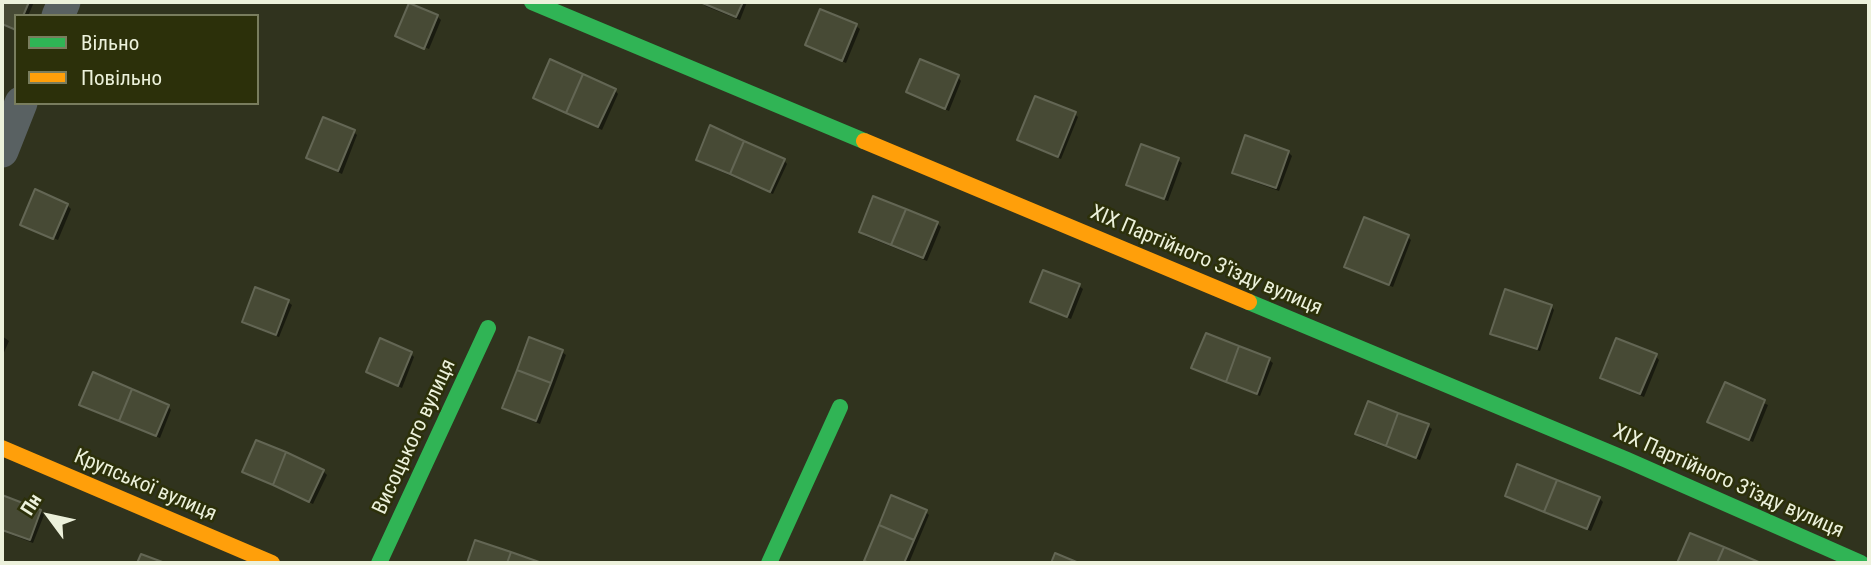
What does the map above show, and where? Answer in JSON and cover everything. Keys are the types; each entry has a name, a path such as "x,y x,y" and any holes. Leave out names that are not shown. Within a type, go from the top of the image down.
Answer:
{"street":[{"name":"XIX Партійного З'їзду вулиця","path":"532,2 1614,455 1861,563"},
{"path":"2,150 21,105"},
{"name":"Висоцького вулиця","path":"379,563 488,328"},
{"path":"769,563 840,407"},
{"name":"Крупської вулиця","path":"2,448 272,563"}],"building":[{"path":"2,2 29,2 24,14 14,14 14,29 2,24"},
{"path":"700,2 743,2 736,17"},
{"path":"409,3 438,15 424,49 395,36"},
{"path":"820,9 857,24 842,61 805,45"},
{"path":"550,59 583,74 566,113 533,98"},
{"path":"920,59 959,75 945,109 906,92"},
{"path":"583,74 616,89 598,127 566,113"},
{"path":"1035,96 1076,112 1058,157 1017,140"},
{"path":"323,117 355,130 338,171 306,158"},
{"path":"710,125 744,141 730,174 696,160"},
{"path":"1245,135 1289,151 1276,188 1232,173"},
{"path":"744,141 785,159 770,192 730,174"},
{"path":"1141,144 1179,158 1164,199 1126,185"},
{"path":"35,189 68,204 53,239 20,225"},
{"path":"873,196 906,209 891,245 859,232"},
{"path":"906,209 938,222 923,258 891,245"},
{"path":"1364,217 1409,235 1389,285 1344,267"},
{"path":"1043,270 1080,284 1067,317 1030,302"},
{"path":"255,287 289,300 276,335 242,322"},
{"path":"1505,289 1552,305 1537,349 1490,334"},
{"path":"1206,333 1239,346 1226,382 1191,368"},
{"path":"529,337 563,350 551,383 517,370"},
{"path":"380,338 412,352 398,386 366,372"},
{"path":"1616,338 1657,354 1640,394 1600,378"},
{"path":"1239,346 1270,358 1257,394 1226,382"},
{"path":"517,370 551,383 536,421 502,408"},
{"path":"93,372 132,389 119,421 79,405"},
{"path":"1725,382 1765,400 1749,440 1707,422"},
{"path":"132,389 169,405 156,436 119,421"},
{"path":"1368,401 1398,413 1386,446 1355,434"},
{"path":"1398,413 1429,424 1416,458 1386,446"},
{"path":"256,440 286,452 273,485 242,472"},
{"path":"286,452 324,470 309,502 273,485"},
{"path":"1517,464 1557,480 1544,512 1505,496"},
{"path":"1557,480 1600,497 1587,529 1544,512"},
{"path":"2,495 41,510 30,540 2,530"},
{"path":"891,495 927,510 914,540 879,525"},
{"path":"879,525 914,540 904,563 864,561"},
{"path":"1690,533 1724,547 1717,563 1677,563"},
{"path":"475,540 511,552 507,563 467,563"},
{"path":"1724,547 1761,563 1717,563"},
{"path":"511,552 542,563 507,563"},
{"path":"1055,553 1079,563 1051,563"},
{"path":"141,554 165,563 137,563"}],"traffic: fast":[{"path":"532,2 864,141"},
{"path":"1249,302 1627,460 1861,563"},
{"path":"379,563 488,328"},
{"path":"769,563 840,407"}],"traffic: slow":[{"path":"864,141 1249,302"},
{"path":"2,448 272,563"}]}
